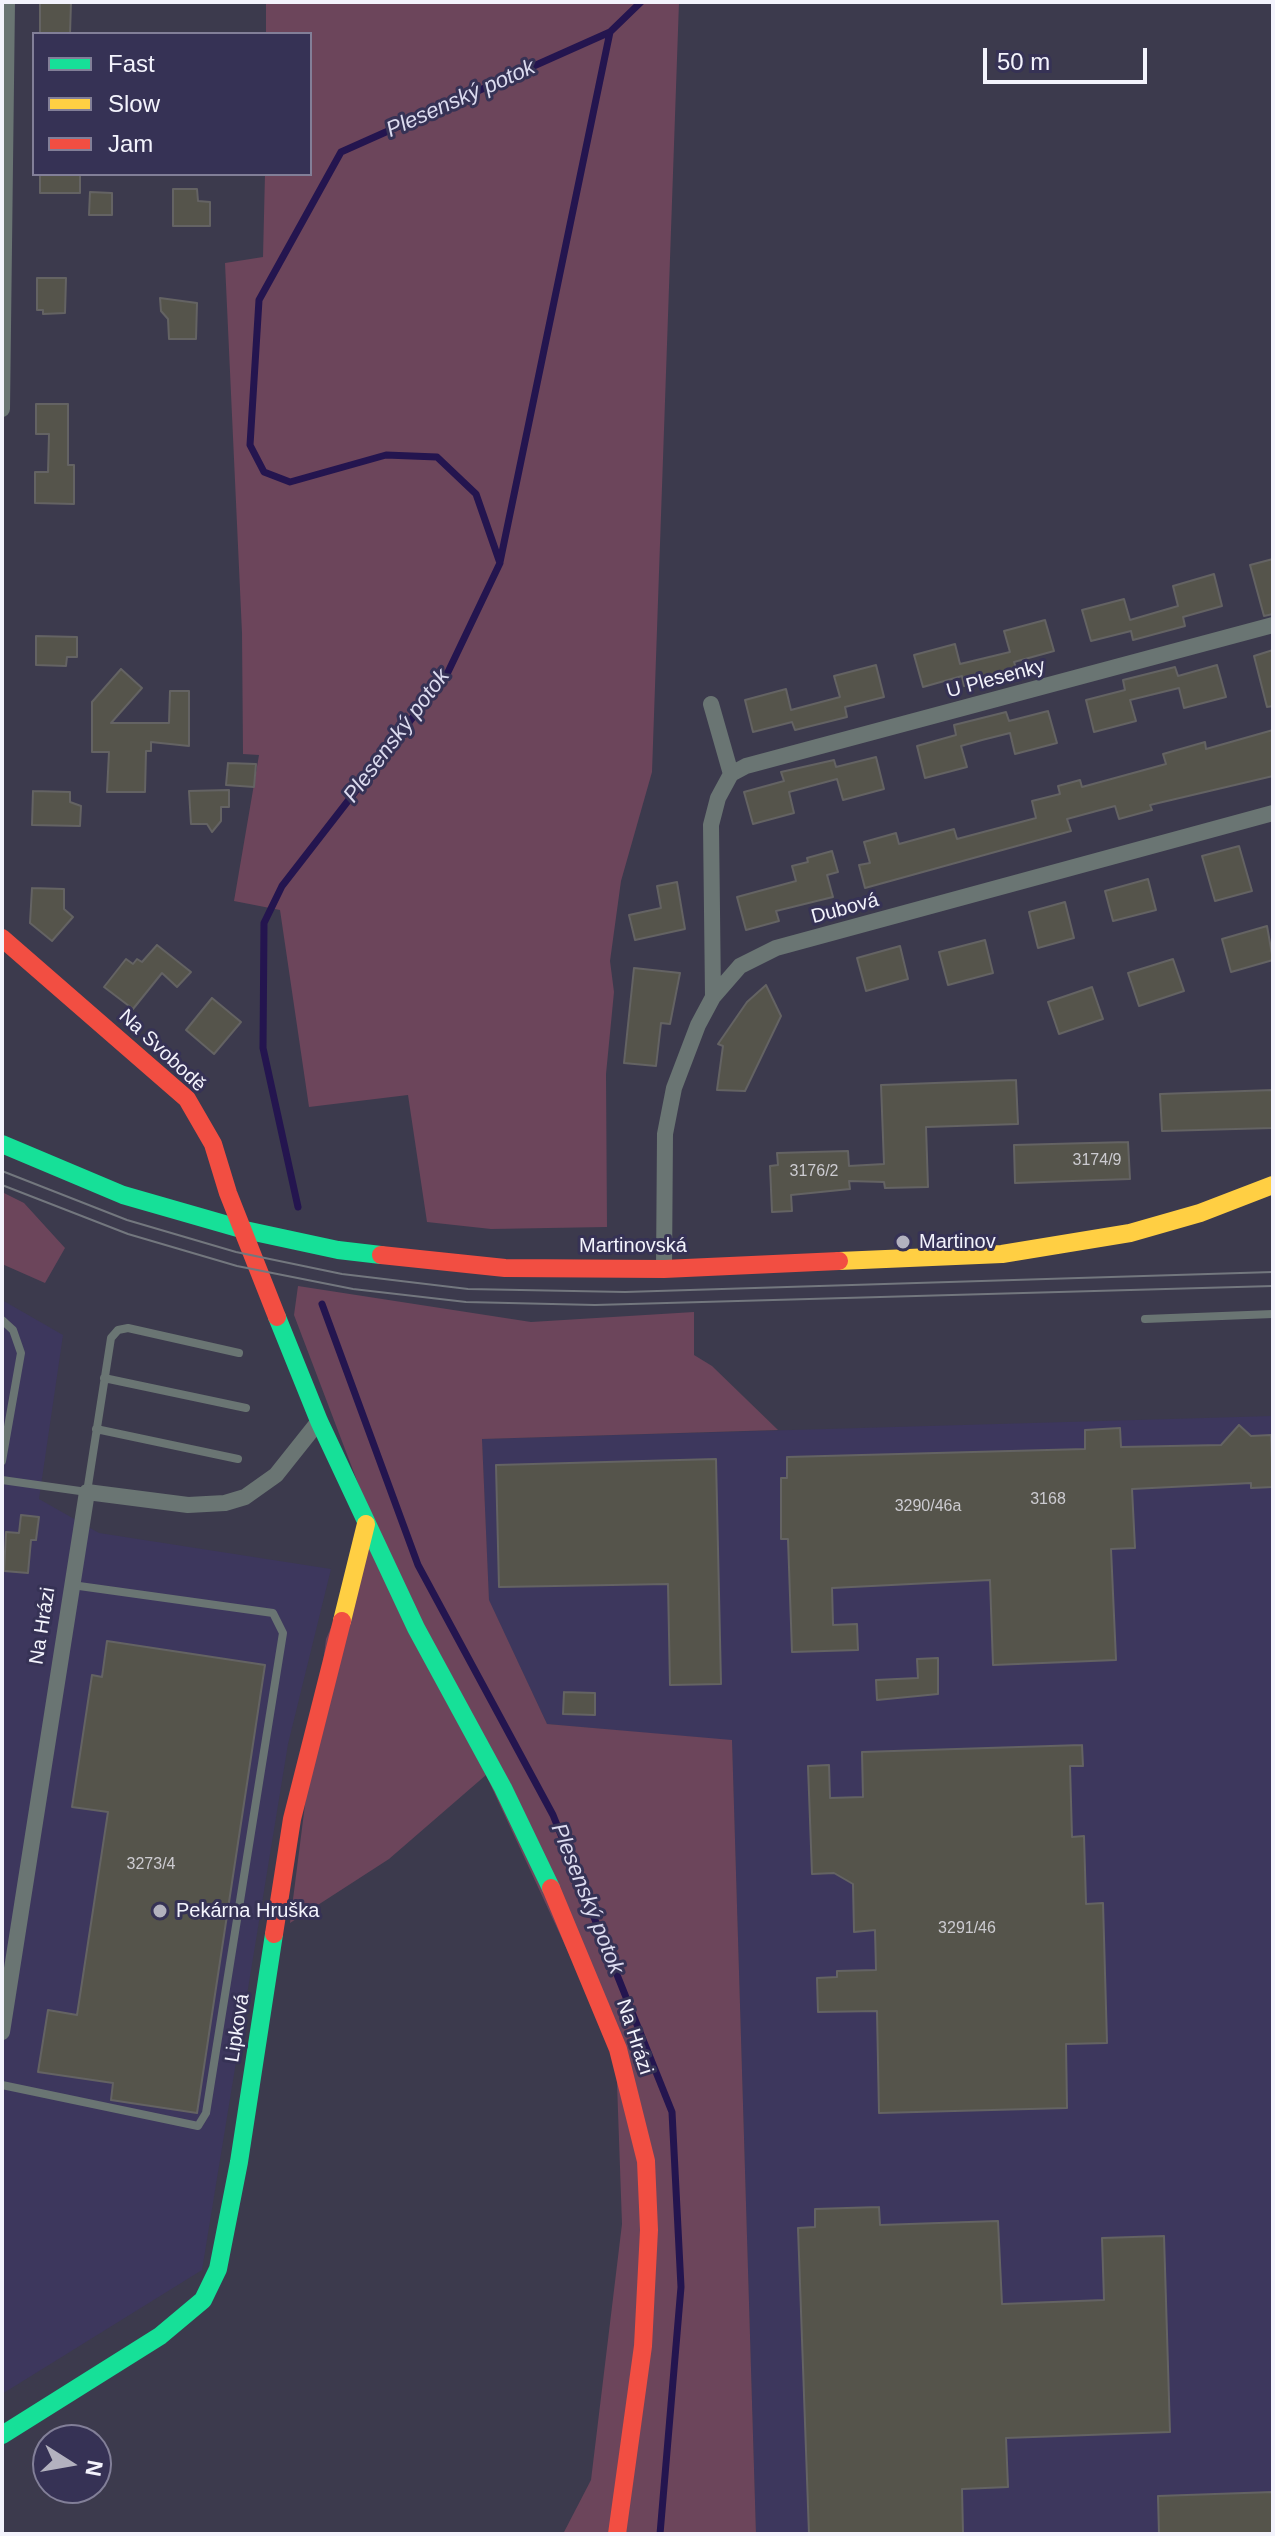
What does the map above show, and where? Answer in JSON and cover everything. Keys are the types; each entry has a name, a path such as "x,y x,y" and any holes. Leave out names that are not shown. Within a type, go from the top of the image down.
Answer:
{"street":[{"path":"2,409 7,2"},
{"name":"U Plesenky","path":"731,774 761,762 1273,625"},
{"path":"711,704 731,774 718,798 711,825 713,997"},
{"name":"Dubová","path":"664,1269 665,1134 674,1088 698,1025 713,997 740,966 776,948 1273,813"},
{"name":"Na Svobodě","path":"2,938 187,1099 213,1144 228,1193 245,1230"},
{"name":"Martinovská","path":"2,1144 123,1195 245,1230 303,1243 417,1261 505,1268 664,1269 953,1258 1047,1248 1130,1233 1200,1213 1273,1185"},
{"name":"Na Hrázi","path":"245,1230 319,1421 416,1628 503,1788 572,1931 618,2049 646,2161 649,2230 643,2346 617,2534"},
{"path":"87,1492 188,1505 225,1503 245,1497 276,1475 319,1421"},
{"name":"Na Hrázi","path":"2,2032 87,1492"},
{"name":"Lipková","path":"2,2435 160,2336 203,2300 218,2269 239,2162 292,1819 366,1524"}],"lane":[{"path":"1145,1319 1273,1314"},
{"path":"2,1320 13,1330 21,1353 2,1461"},
{"path":"2,1480 87,1492 111,1338 118,1330 128,1328 239,1353"},
{"path":"104,1378 246,1408"},
{"path":"96,1429 238,1459"},
{"path":"2,2085 198,2126 206,2113 283,1633 273,1613 72,1585"}],"shaded area":[{"path":"266,2 679,2 652,772 621,881 610,961 614,992 606,1074 607,1227 491,1229 427,1222 408,1095 309,1107 280,910 234,901 259,755 243,754 242,633 225,263 263,257 265,176 312,176 312,32 266,32"},
{"path":"2,1192 24,1203 65,1248 45,1283 2,1264"},
{"path":"298,1286 531,1322 694,1312 694,1355 712,1366 778,1430 482,1439 489,1600 547,1724 732,1740 756,2534 563,2534 591,2480 622,2224 616,2055 486,1775 389,1859 290,1923 326,1639 375,1528 294,1315"},
{"path":"2,1300 63,1335 39,1499 99,1533 331,1569 288,1744 202,2270 2,2394"},
{"path":"1273,1416 1273,2534 756,2534 732,1741 547,1724 489,1601 482,1439"}],"building":[{"path":"40,2 71,2 70,32 40,32"},
{"path":"40,176 80,176 80,193 40,193"},
{"path":"173,189 197,189 198,201 210,202 210,226 173,226"},
{"path":"90,192 112,193 112,215 89,215"},
{"path":"37,278 66,278 65,313 43,314 43,310 37,310"},
{"path":"160,298 197,303 196,339 169,339 168,319 161,311"},
{"path":"36,404 68,404 68,465 74,465 74,504 35,503 35,472 48,472 49,434 36,434"},
{"path":"1273,559 1273,614 1264,616 1250,565"},
{"path":"1214,574 1222,606 1183,617 1185,626 1133,640 1131,631 1091,641 1082,610 1124,599 1130,620 1178,606 1173,586"},
{"path":"1045,620 1054,651 1014,662 1017,671 999,677 964,686 962,676 923,687 914,655 955,644 960,664 1010,652 1004,631"},
{"path":"36,636 77,637 77,657 67,657 66,666 36,665"},
{"path":"1273,650 1273,706 1267,707 1254,656"},
{"path":"876,665 884,697 845,707 847,717 795,730 792,722 753,732 745,700 786,689 791,710 840,697 834,676"},
{"path":"1217,665 1226,697 1184,708 1179,688 1130,700 1136,721 1094,732 1086,700 1125,690 1123,680 1175,667 1178,676"},
{"path":"121,669 142,688 111,723 169,723 170,691 189,691 189,746 151,742 151,751 146,751 145,792 107,792 109,752 92,752 92,702"},
{"path":"1048,711 1057,743 1015,754 1010,733 982,740 961,746 967,767 925,778 917,746 956,735 954,725 1006,712 1009,721"},
{"path":"1273,730 1273,776 1150,805 1152,810 1119,819 1115,806 1067,819 1071,831 865,888 859,865 870,863 864,842 896,833 899,844 954,829 957,839 1036,818 1032,801 1060,794 1058,786 1080,780 1082,787 1166,764 1163,754 1205,742 1206,749"},
{"path":"876,757 884,789 843,800 837,779 789,792 794,813 753,824 744,792 784,781 781,772 834,760 836,767"},
{"path":"228,763 256,764 254,787 226,785"},
{"path":"229,790 229,807 221,807 221,821 212,832 207,824 191,824 189,791"},
{"path":"33,791 70,792 70,802 81,806 80,826 32,825"},
{"path":"1239,846 1252,891 1215,901 1202,856"},
{"path":"832,851 838,872 827,875 833,897 776,911 779,921 746,930 737,897 796,881 792,866"},
{"path":"1148,879 1156,910 1113,921 1105,891"},
{"path":"677,882 685,929 635,940 629,915 661,908 657,886"},
{"path":"32,888 64,889 64,909 73,917 52,941 30,923"},
{"path":"1065,902 1074,938 1038,948 1029,912"},
{"path":"1267,926 1273,960 1231,972 1222,939"},
{"path":"985,940 993,973 948,985 939,952"},
{"path":"157,945 191,972 177,987 162,973 133,1009 104,987 126,959 133,964 137,959 142,962"},
{"path":"900,946 908,979 866,991 857,958"},
{"path":"1173,959 1184,991 1139,1006 1128,973"},
{"path":"634,968 680,973 670,1024 661,1023 656,1066 624,1063"},
{"path":"766,985 781,1016 745,1091 717,1090 723,1046 718,1044 747,1002"},
{"path":"1092,987 1103,1019 1059,1034 1048,1002"},
{"path":"212,998 241,1022 214,1054 186,1030"},
{"path":"1016,1080 1018,1124 926,1127 928,1187 885,1188 884,1182 849,1181 850,1189 791,1195 792,1211 772,1212 770,1166 778,1165 777,1153 848,1151 849,1166 884,1164 881,1085"},
{"path":"1273,1090 1273,1128 1162,1131 1160,1094"},
{"path":"1128,1142 1130,1179 1015,1183 1014,1145"},
{"path":"1239,1425 1251,1436 1271,1435 1273,1487 1251,1488 1251,1483 1132,1489 1135,1548 1111,1549 1116,1660 993,1665 990,1580 832,1588 833,1625 857,1624 858,1650 792,1652 788,1539 781,1539 781,1478 787,1478 787,1457 1085,1449 1085,1430 1120,1428 1121,1447 1221,1445"},
{"path":"716,1459 721,1684 670,1685 668,1584 499,1587 496,1465"},
{"path":"21,1515 39,1517 36,1540 31,1540 28,1573 4,1571 6,1532 19,1533"},
{"name":"Pekárna Hruška","path":"107,1641 265,1665 197,2113 111,2100 113,2083 38,2072 48,2010 77,2015 108,1812 72,1807 92,1675 102,1677"},
{"path":"938,1658 938,1694 877,1700 876,1680 918,1678 917,1659"},
{"path":"564,1692 595,1693 595,1715 563,1714"},
{"path":"1082,1745 1083,1766 1070,1766 1072,1837 1084,1836 1086,1904 1103,1903 1107,2043 1066,2044 1067,2108 879,2113 877,2011 818,2012 817,1978 837,1977 837,1971 876,1970 875,1930 854,1932 853,1884 834,1873 812,1874 808,1766 829,1765 830,1798 863,1797 862,1752"},
{"path":"879,2207 880,2225 998,2221 1002,2304 1104,2300 1102,2238 1164,2236 1170,2432 1006,2438 1008,2487 962,2489 963,2534 809,2534 798,2228 815,2227 815,2209"},
{"path":"1273,2492 1273,2534 1159,2534 1158,2496"}],"waterway":[{"name":"Plesenský potok","path":"298,1207 263,1048 264,923 282,886 448,672 500,563 476,494 437,457 386,455 290,482 264,472 250,445 259,300 341,152 610,32 641,2"},
{"path":"500,562 610,32"},
{"name":"Plesenský potok","path":"322,1304 418,1565 553,1815 672,2112 681,2287 660,2534"}],"tram line":[{"path":"2,1171 127,1220 236,1252 342,1274 468,1289 625,1292 1273,1272"},
{"path":"2,1185 128,1234 237,1266 353,1289 466,1302 595,1305 1273,1286"}],"traffic: fast":[{"path":"2,1144 123,1195 245,1230 338,1250 381,1255"},
{"path":"277,1317 319,1421 416,1628 503,1788 551,1888"},
{"path":"2,2435 160,2336 203,2300 218,2269 239,2162 274,1934"}],"traffic: slow":[{"path":"839,1261 1002,1254 1130,1233 1200,1213 1273,1185"},
{"path":"342,1621 366,1524"}],"traffic: jam":[{"path":"2,938 187,1099 213,1144 228,1193 277,1317"},
{"path":"381,1255 505,1268 664,1269 839,1261"},
{"path":"274,1934 292,1819 342,1621"},
{"path":"551,1888 618,2049 646,2161 649,2230 643,2346 617,2534"}],"place":[{"name":"Martinov","path":"903,1242"},
{"name":"Pekárna Hruška","path":"160,1911"}]}
